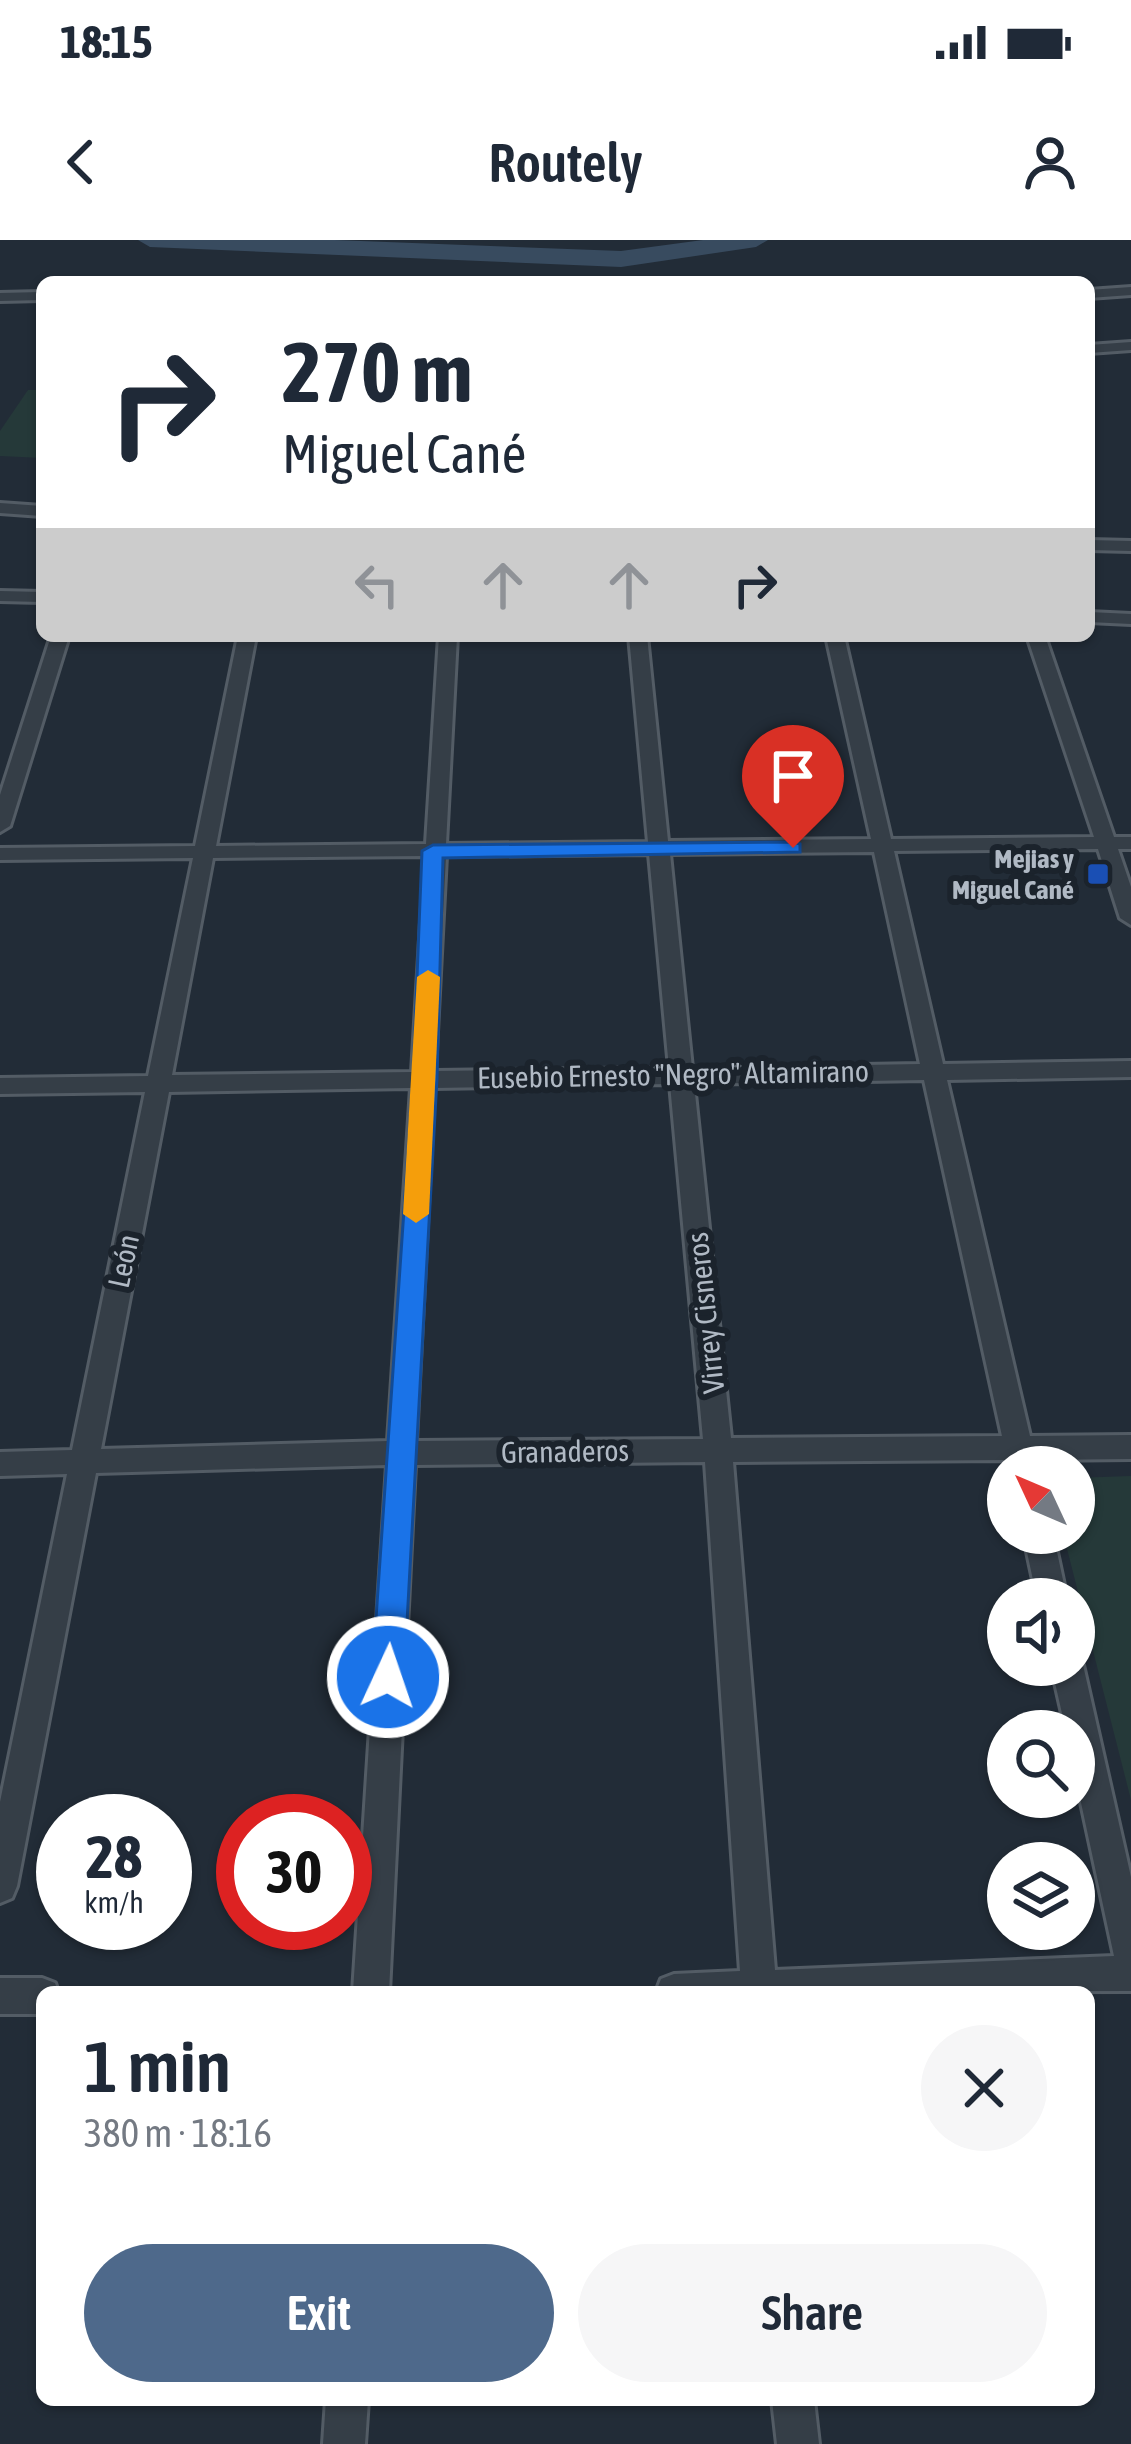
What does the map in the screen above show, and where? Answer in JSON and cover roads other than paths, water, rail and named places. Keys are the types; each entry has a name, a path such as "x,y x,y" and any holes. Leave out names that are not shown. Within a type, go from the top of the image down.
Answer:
{"street":[{"path":"1095,294 1131,291"},
{"path":"0,297 36,296"},
{"path":"1095,349 1131,346"},
{"path":"0,508 36,511"},
{"path":"1095,545 1131,546"},
{"path":"0,596 36,598"},
{"path":"1095,617 1131,619"},
{"path":"0,826 59,642"},
{"name":"León","path":"0,1886 246,642"},
{"path":"371,1986 448,642"},
{"name":"Virrey Cisneros","path":"639,642 718,1449 759,1986"},
{"path":"836,642 1019,1446"},
{"path":"1038,642 1131,918"},
{"path":"0,854 1131,843"},
{"name":"Eusebio Ernesto \"Negro\" Altamirano","path":"0,1086 1131,1069"},
{"name":"Granaderos","path":"1095,1450 1131,1447"},
{"name":"Granaderos","path":"0,1464 718,1449 987,1456"},
{"path":"1072,1686 1131,1954"},
{"path":"847,1986 1131,1973"},
{"path":"0,1996 36,1996"},
{"path":"344,2444 346,2406"},
{"path":"794,2406 797,2444"}],"waterway":[{"path":"150,240 621,259 756,240"}],"place":[{"name":"Mejias y Miguel Cané","path":"1098,874"}]}
